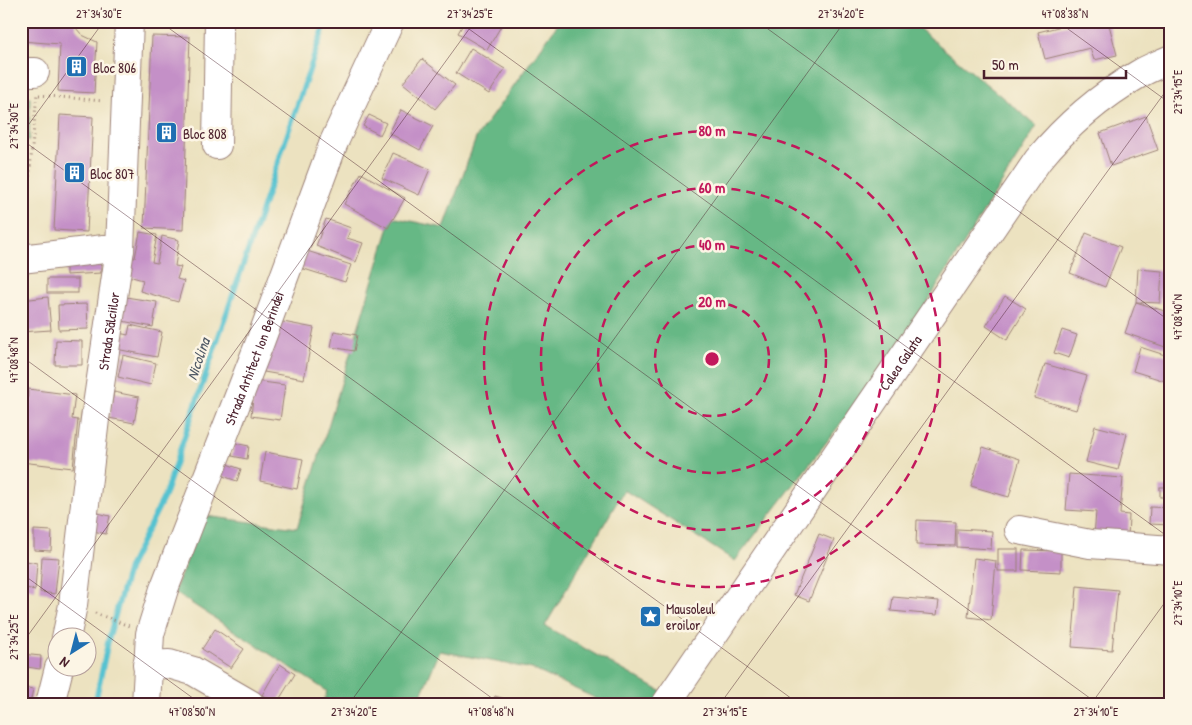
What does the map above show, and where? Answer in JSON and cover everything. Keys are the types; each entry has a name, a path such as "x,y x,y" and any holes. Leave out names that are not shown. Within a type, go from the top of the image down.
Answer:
{"street":[{"name":"Strada Sălciilor","path":"68,628 73,605 94,420 120,249 129,21"},
{"path":"217,145 219,21"},
{"name":"Strada Arhitect Ion Berindei","path":"146,704 150,634 164,589 256,352 334,142 390,21"},
{"name":"Calea Galata","path":"666,704 1038,160 1054,140 1092,106 1139,74 1171,58"},
{"path":"22,259 104,249 120,249"},
{"path":"1019,530 1090,544 1171,550"},
{"path":"147,665 169,664 193,671 250,704"},
{"path":"50,704 56,678"}],"path":[{"path":"22,259 31,80 126,102"},
{"path":"73,605 150,634"}],"green space":[{"path":"560,21 910,21 1037,126 898,349 735,561 624,490 545,626 683,704 608,704 532,669 440,651 417,704 323,704 327,691 174,592 205,516 297,528 392,217 444,228 476,138"},
{"path":"21,98 30,98 29,140 21,140"}],"building":[{"name":"Bloc 806","path":"21,21 76,21 76,28 82,35 97,42 94,93 58,91 60,44 21,41"},
{"path":"465,21 504,21 487,50 458,33"},
{"path":"1082,21 1108,21 1117,55 1094,60 1090,48 1045,59 1038,32"},
{"name":"Bloc 808","path":"152,36 190,37 183,230 144,228"},
{"path":"471,48 505,69 489,94 456,73"},
{"path":"422,59 455,85 435,109 403,83"},
{"path":"401,110 433,126 420,150 389,133"},
{"name":"Bloc 807","path":"60,115 93,117 87,232 54,230"},
{"path":"369,115 386,123 380,135 363,126"},
{"path":"1146,116 1158,150 1111,166 1100,133"},
{"path":"393,153 430,169 419,195 382,178"},
{"path":"361,173 405,198 388,228 344,204"},
{"path":"326,219 351,228 347,238 363,243 356,262 316,246"},
{"path":"140,232 157,235 152,262 157,263 162,236 179,240 175,266 181,267 177,279 184,281 178,302 140,291 143,280 121,274 126,257 135,258"},
{"path":"1086,233 1121,247 1105,287 1070,273"},
{"path":"307,251 351,265 345,282 301,268"},
{"path":"101,264 101,273 66,275 66,267"},
{"path":"1138,269 1162,271 1160,303 1136,302"},
{"path":"47,279 78,279 78,293 47,293"},
{"path":"1005,296 1026,309 1007,340 986,326"},
{"path":"48,297 51,330 21,332 21,300"},
{"path":"126,297 157,302 153,327 122,321"},
{"path":"1136,302 1171,313 1171,349 1125,333"},
{"path":"87,304 88,329 59,330 58,305"},
{"path":"273,320 314,328 304,379 264,372"},
{"path":"130,325 162,332 157,357 116,349 119,333 128,335"},
{"path":"1062,330 1077,335 1069,358 1054,353"},
{"path":"334,331 357,335 354,351 331,347"},
{"path":"56,340 82,341 82,365 55,365"},
{"path":"1140,347 1171,357 1171,364 1165,381 1133,371"},
{"path":"123,355 156,363 151,385 118,377"},
{"path":"1045,364 1087,376 1076,410 1034,398"},
{"path":"255,381 285,385 280,420 251,416"},
{"path":"28,389 75,395 72,419 78,420 73,468 21,462 21,408 27,409"},
{"path":"114,392 139,397 134,423 109,418"},
{"path":"1095,426 1127,434 1118,470 1086,462"},
{"path":"234,443 249,446 247,459 232,456"},
{"path":"983,447 1020,459 1009,497 971,486"},
{"path":"265,452 303,459 297,489 260,481"},
{"path":"224,463 241,469 237,481 220,475"},
{"path":"1069,474 1123,478 1120,514 1129,515 1128,539 1094,536 1096,512 1066,510"},
{"path":"1160,487 1171,487 1171,497 1160,497"},
{"path":"1150,507 1171,508 1171,525 1149,524"},
{"path":"90,511 110,516 106,534 85,529"},
{"path":"21,516 27,516 25,559 21,559"},
{"path":"917,520 956,522 955,546 916,545"},
{"path":"957,529 992,531 991,549 957,547"},
{"path":"34,530 52,531 51,551 34,550"},
{"path":"819,534 834,540 809,601 794,595"},
{"path":"998,549 1018,549 1018,571 998,571"},
{"path":"1023,550 1061,551 1061,572 1022,570"},
{"path":"42,557 59,558 55,594 40,592"},
{"path":"974,558 996,561 991,620 968,617"},
{"path":"21,560 37,563 35,590 21,587"},
{"path":"1077,586 1118,590 1112,650 1072,647"},
{"path":"21,590 24,591 25,625 21,625"},
{"path":"893,597 939,601 937,615 891,611"},
{"path":"215,629 244,649 231,668 202,649"},
{"path":"22,654 41,656 40,669 21,666"},
{"path":"280,664 295,674 277,703 262,695"},
{"path":"21,674 26,675 23,687 33,689 30,704 21,704"},
{"path":"495,696 519,703 519,704 492,704"}],"waterway":[{"name":"Nicolina","path":"95,704 109,637 129,567 164,497 326,21"}],"place":[{"name":"Bloc 806","path":"77,67"},
{"name":"Bloc 808","path":"167,133"},
{"name":"Bloc 807","path":"74,173"},
{"name":"Mausoleul eroilor","path":"650,616"}]}
